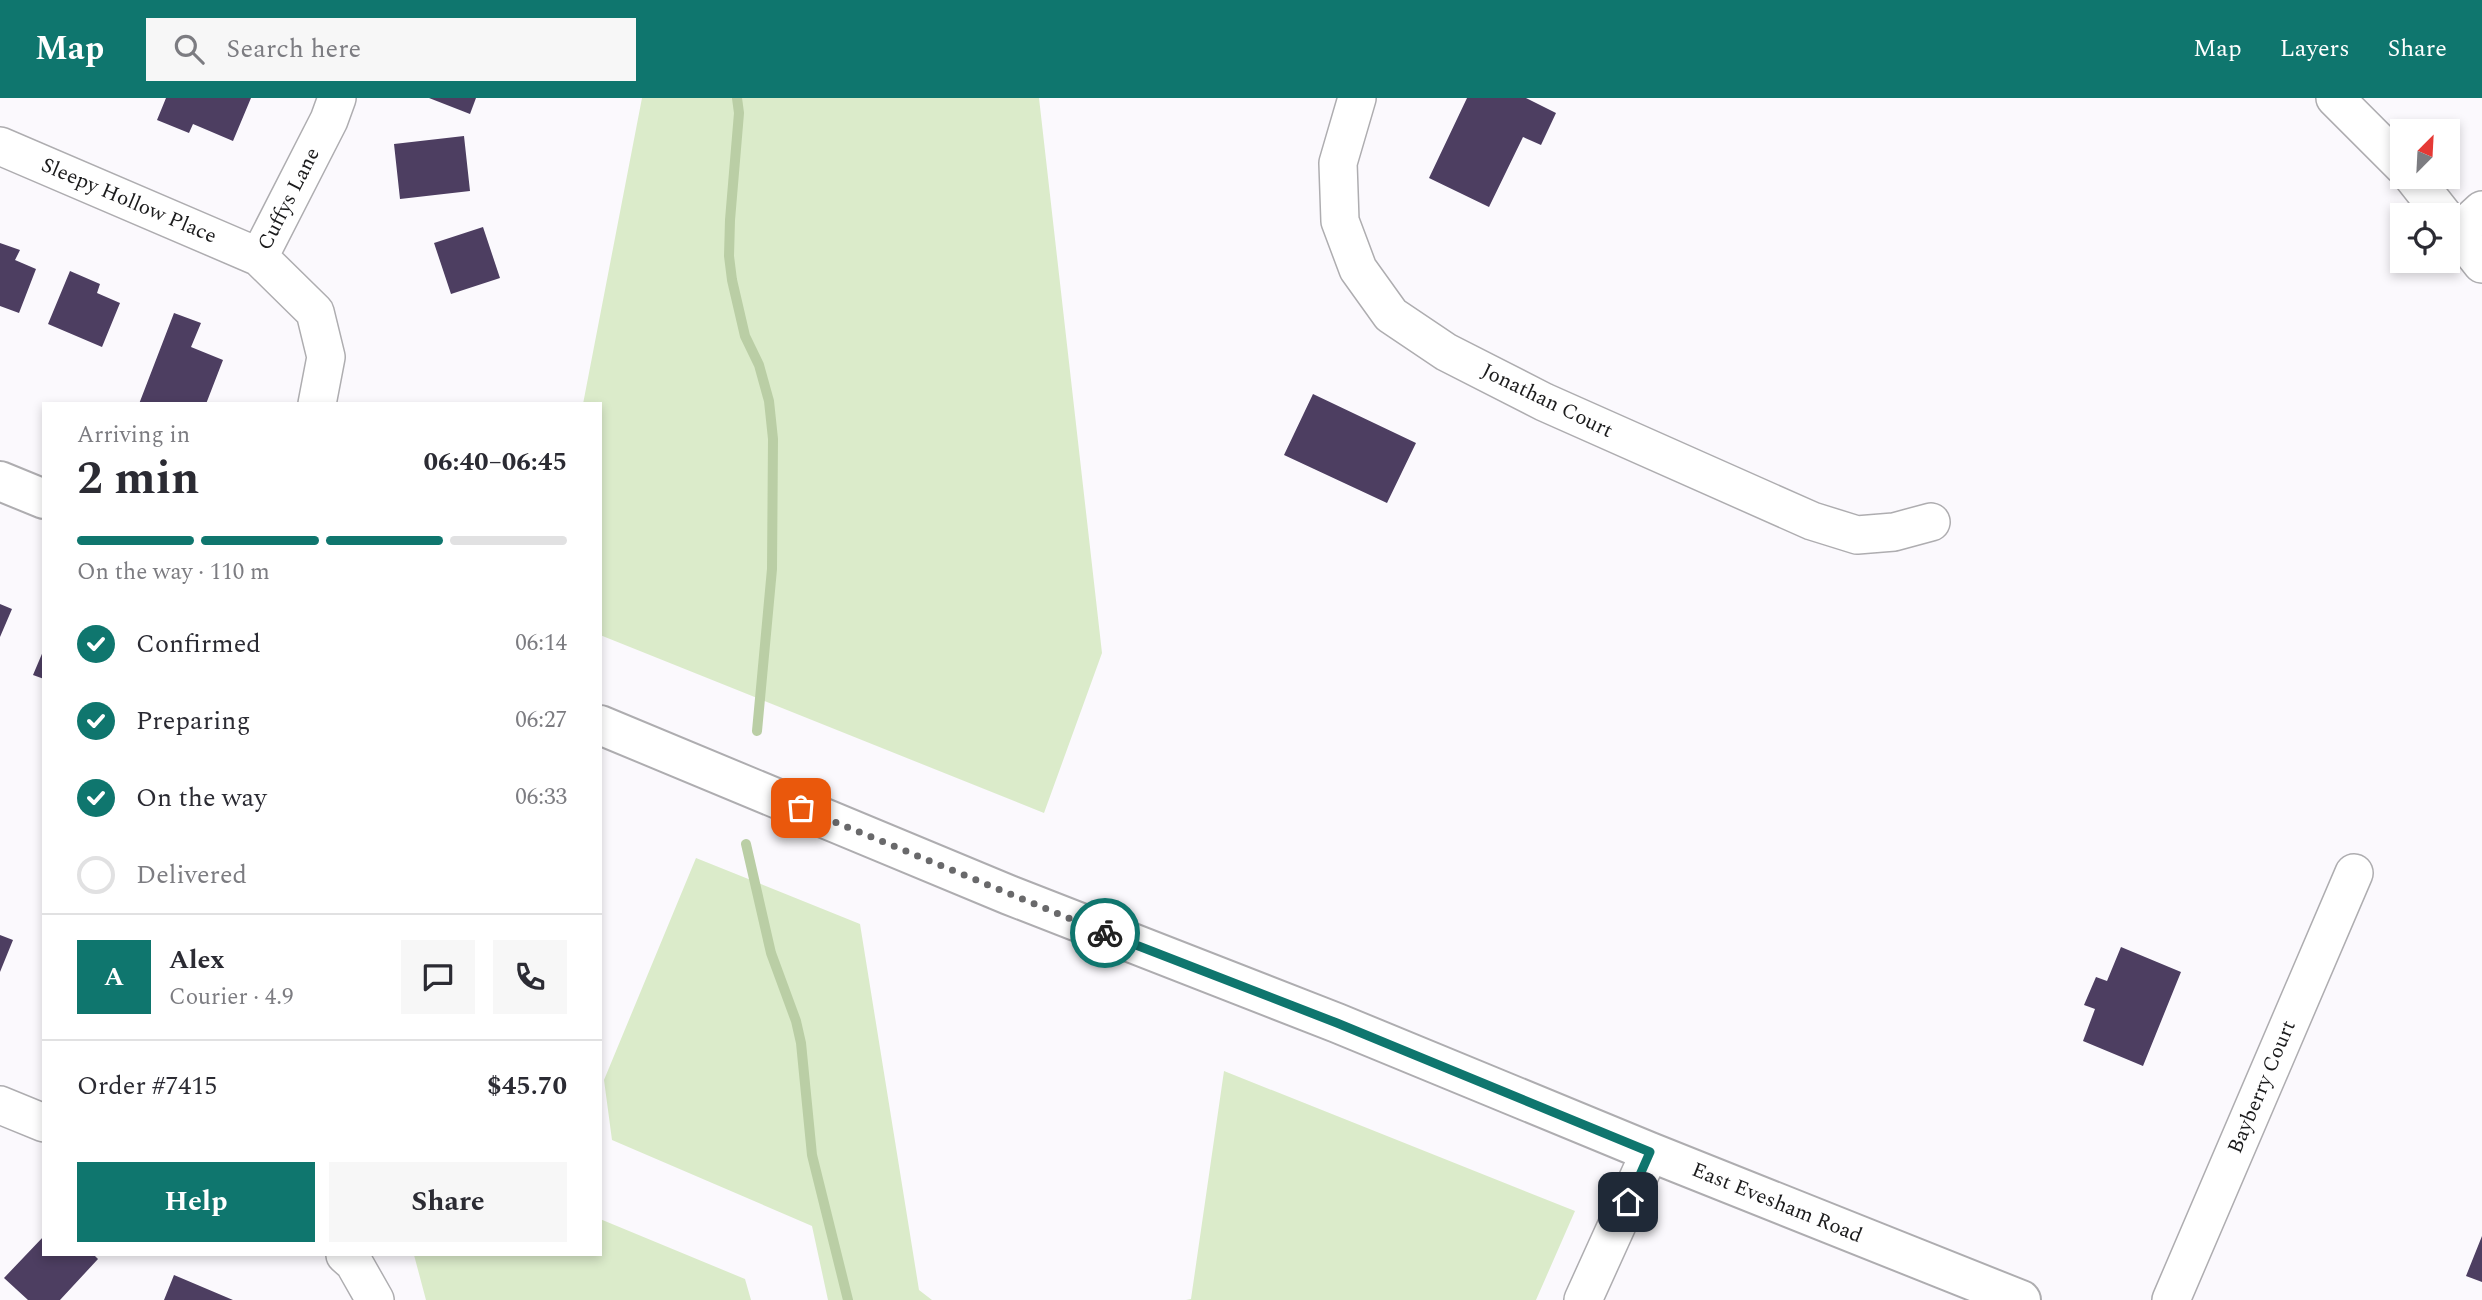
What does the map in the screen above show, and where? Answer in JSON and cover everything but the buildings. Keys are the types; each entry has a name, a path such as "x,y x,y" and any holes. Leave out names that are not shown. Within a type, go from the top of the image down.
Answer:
{"main road":[{"path":"0,481 42,498"},
{"name":"East Evesham Road","path":"602,726 1009,895 1337,1023 2021,1300"}],"street":[{"name":"Cuffys Lane","path":"317,402 326,357 315,312 258,257 329,120 337,98"},
{"name":"Jonathan Court","path":"1357,98 1338,163 1340,221 1358,269 1391,315 1446,352 1544,402 1812,522 1857,535 1894,532 1931,522"},
{"path":"2335,98 2390,153"},
{"name":"Sleepy Hollow Place","path":"0,146 258,257"},
{"path":"2426,189 2440,203"},
{"path":"2460,224 2482,264"},
{"name":"Bayberry Court","path":"2171,1300 2354,873"},
{"path":"0,1105 42,1122"},
{"path":"1583,1300 1650,1152"},
{"path":"346,1256 354,1263 375,1300"}],"green space":[{"path":"642,98 1039,98 1102,653 1044,813 602,636 602,402 583,402"},
{"path":"696,858 860,924 919,1290 932,1300 828,1300 812,1226 612,1140 604,1080"},
{"path":"1224,1071 1575,1211 1536,1300 1186,1300 1191,1299"},
{"path":"602,1220 745,1279 751,1300 426,1300 414,1256 602,1256"}],"waterway":[{"path":"737,98 739,113 729,256 745,336 759,365 769,401 773,439 772,569 757,731"},
{"path":"746,844 771,953 796,1021 801,1043 812,1155 848,1300"}],"way so far":[{"path":"801,808 1105,933"}],"route":[{"path":"1105,933 1337,1023 1650,1152 1628,1202"}]}
